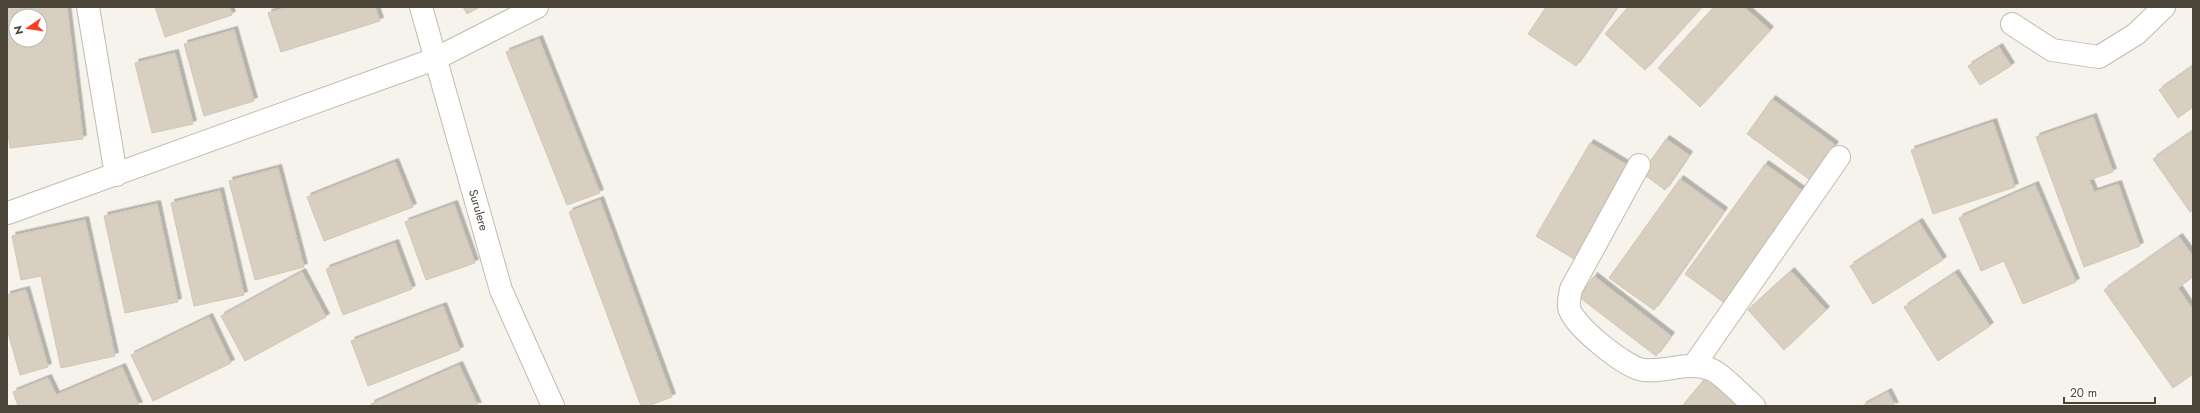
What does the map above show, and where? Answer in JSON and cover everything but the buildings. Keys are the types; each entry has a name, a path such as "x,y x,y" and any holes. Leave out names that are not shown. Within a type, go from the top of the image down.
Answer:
{"street":[{"path":"88,7 116,175"},
{"name":"Surulere","path":"421,7 501,290 553,406"},
{"path":"8,213 435,59 537,7"},
{"path":"2012,24 2052,50 2099,57 2136,34 2164,7"},
{"path":"1694,365 1839,157"},
{"path":"1639,165 1571,289 1569,308 1580,325 1613,355 1642,370 1662,370 1694,365 1713,370 1754,406"}]}
